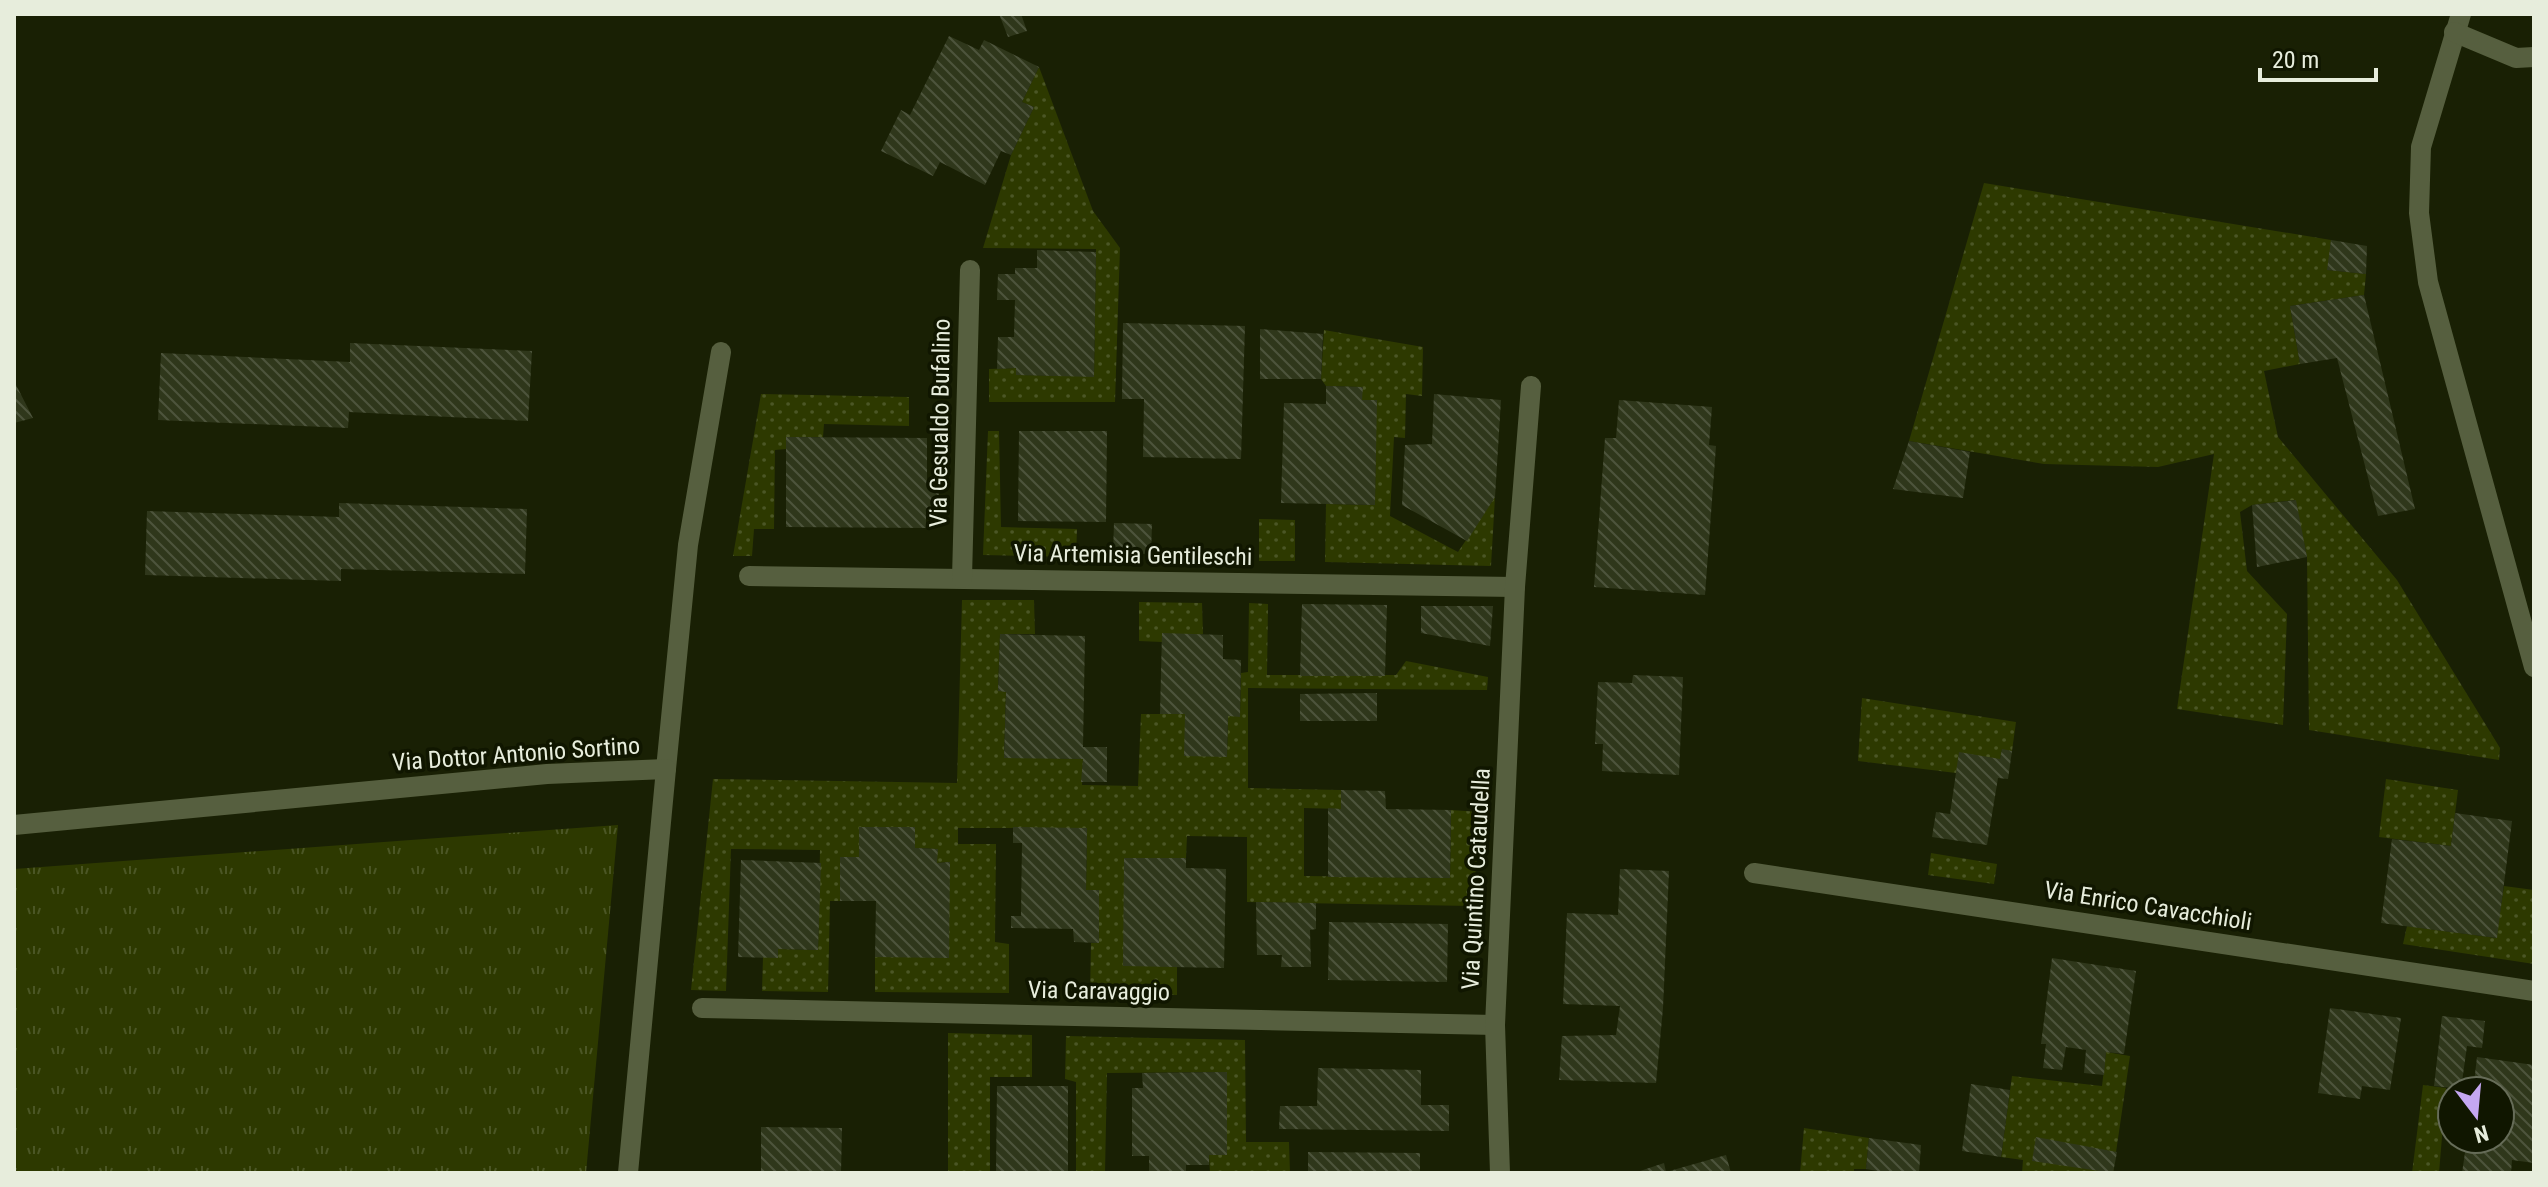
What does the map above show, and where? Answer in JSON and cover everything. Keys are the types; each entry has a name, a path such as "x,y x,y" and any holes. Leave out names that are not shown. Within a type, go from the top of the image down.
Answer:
{"street":[{"path":"2534,57 2516,58 2458,23 2421,147 2419,213 2428,282 2534,667"},
{"name":"Via Gesualdo Bufalino","path":"962,578 970,270"},
{"path":"666,769 688,545 721,352"},
{"name":"Via Quintino Cataudella","path":"1500,1173 1495,1025 1515,587 1531,386"},
{"name":"Via Artemisia Gentileschi","path":"749,576 1515,587"},
{"name":"Via Dottor Antonio Sortino","path":"14,825 547,774 666,769 628,1173"},
{"name":"Via Enrico Cavacchioli","path":"1754,873 2534,991"},
{"name":"Via Caravaggio","path":"702,1008 1495,1025"}],"green space":[{"path":"1039,67 1093,211 1120,248 1115,402 989,402 989,369 1016,368 1016,375 1094,376 1096,249 983,248 1011,155 1034,107 1022,102"},
{"path":"1984,183 2331,240 2328,270 2366,274 2364,295 2290,306 2300,364 2264,371 2278,437 2397,580 2500,748 2499,760 2309,730 2307,557 2295,500 2252,505 2240,512 2247,571 2287,614 2283,725 2177,709 2214,454 2158,467 2044,464 1909,441"},
{"path":"1324,330 1423,347 1422,396 1406,394 1405,438 1394,437 1390,516 1458,552 1495,497 1491,566 1325,562 1326,504 1375,505 1376,401 1362,400 1362,387 1326,386 1321,379"},
{"path":"761,394 909,397 909,426 824,424 823,437 786,437 786,449 775,450 774,529 754,529 752,556 733,556"},
{"path":"988,431 999,431 1001,527 1077,529 1076,557 983,555"},
{"path":"1259,519 1295,520 1295,561 1259,561"},
{"path":"962,600 1034,600 1035,634 1000,634 998,690 1006,692 1004,757 1083,759 1082,785 1138,786 1141,714 1185,714 1227,757 1228,716 1240,716 1241,673 1248,672 1249,603 1268,604 1267,675 1396,675 1406,661 1488,677 1487,690 1248,688 1248,788 1341,790 1341,809 1304,808 1304,876 1450,878 1451,810 1480,812 1473,906 1247,902 1247,837 1187,836 1186,858 1124,858 1177,967 1177,995 1090,994 1091,943 1099,943 1098,890 1086,890 1087,828 958,828 958,844 996,844 995,942 1009,944 1009,993 875,992 875,957 949,862 937,863 937,849 915,848 915,827 860,827 859,857 840,858 840,901 830,901 828,992 762,991 763,957 778,949 818,950 820,850 731,849 726,991 691,990 713,779 957,783"},
{"path":"1139,602 1202,603 1203,634 1162,642 1139,641"},
{"path":"1862,698 2016,722 2012,751 2002,750 2000,759 1956,773 1858,761"},
{"path":"2386,779 2458,790 2451,846 2379,837"},
{"path":"618,825 586,1173 14,1173 14,869"},
{"path":"1931,853 1997,864 1994,884 1928,875"},
{"path":"2504,886 2534,890 2534,964 2403,944 2407,926 2496,938"},
{"path":"948,1033 1032,1035 1032,1077 990,1077 990,1173 948,1173"},
{"path":"1066,1036 1245,1040 1246,1142 1289,1142 1290,1173 1210,1173 1209,1155 1227,1154 1227,1072 1107,1073 1105,1173 1076,1173 1076,1082 1065,1079"},
{"path":"2106,1052 2130,1056 2113,1173 2022,1173 2023,1160 2001,1157 2012,1076 2102,1086"},
{"path":"2423,1085 2436,1087 2439,1173 2412,1173"},
{"path":"1804,1128 1869,1138 1866,1169 1854,1169 1854,1173 1800,1173"}],"building":[{"path":"999,14 1021,14 1027,31 1008,37"},
{"path":"949,36 979,50 984,40 1039,67 1022,102 1034,107 1011,155 1001,151 985,185 940,162 933,176 881,151 901,110 910,115"},
{"path":"2331,240 2367,246 2366,274 2327,270"},
{"path":"1037,250 1096,252 1094,377 1016,375 1016,368 997,369 998,337 1014,337 1015,300 997,300 998,274 1015,274 1015,268 1037,268"},
{"path":"2364,295 2415,509 2378,516 2337,358 2300,364 2290,306"},
{"path":"1123,323 1245,326 1241,459 1143,457 1144,399 1122,399"},
{"path":"1260,329 1323,334 1321,379 1260,379"},
{"path":"350,343 532,351 528,421 349,412 348,428 158,420 161,353 350,362"},
{"path":"14,381 33,418 14,423"},
{"path":"1326,386 1363,387 1362,400 1377,400 1375,505 1281,503 1284,403 1326,404"},
{"path":"1434,394 1501,400 1495,497 1467,541 1402,505 1405,445 1432,444"},
{"path":"1619,400 1712,407 1709,445 1716,446 1705,595 1594,587 1605,438 1616,438"},
{"path":"1019,431 1107,431 1106,522 1018,521"},
{"path":"786,437 927,438 927,487 939,487 938,517 926,517 926,528 786,527"},
{"path":"1909,441 1970,452 1963,498 1893,489"},
{"path":"2296,500 2307,557 2257,567 2252,505"},
{"path":"339,503 527,509 525,574 341,569 341,581 145,575 147,511 339,517"},
{"path":"1114,523 1152,524 1151,554 1113,553"},
{"path":"1302,604 1387,605 1385,676 1300,676"},
{"path":"1421,606 1493,606 1490,646 1421,633"},
{"path":"1162,633 1223,635 1223,659 1241,660 1240,717 1228,716 1227,757 1184,756 1185,714 1160,714"},
{"path":"1000,634 1085,636 1083,747 1107,747 1107,782 1081,782 1083,759 1004,758 1006,692 998,691"},
{"path":"1633,675 1683,677 1679,775 1602,771 1603,744 1595,744 1598,682 1632,683"},
{"path":"1377,693 1377,721 1300,721 1300,694"},
{"path":"2002,749 2012,751 2008,779 1998,778 1987,845 1932,837 1936,812 1950,814 1959,752 2000,759"},
{"path":"1341,790 1385,791 1386,809 1451,810 1450,878 1328,877 1328,808 1341,809"},
{"path":"2455,813 2512,821 2497,938 2381,923 2392,839 2451,846"},
{"path":"859,827 915,827 915,848 938,849 937,863 950,862 949,958 875,957 876,901 840,901 840,857 859,857"},
{"path":"1013,827 1087,828 1086,890 1099,890 1099,943 1074,942 1073,929 1011,928 1011,916 1021,916 1022,843 1013,843"},
{"path":"1124,858 1186,858 1186,868 1226,869 1224,968 1123,966"},
{"path":"741,860 821,863 818,950 778,949 778,958 738,957"},
{"path":"1620,869 1669,871 1656,1083 1559,1080 1562,1036 1616,1035 1620,1006 1563,1004 1567,913 1618,915"},
{"path":"1256,902 1316,903 1316,929 1310,930 1311,967 1281,967 1282,955 1257,955"},
{"path":"1329,922 1448,924 1447,982 1328,980"},
{"path":"2052,958 2136,971 2124,1054 2106,1052 2104,1075 2084,1073 2086,1050 2066,1047 2062,1070 2043,1068 2046,1044 2041,1044"},
{"path":"2330,1008 2401,1018 2390,1090 2362,1086 2360,1099 2318,1093"},
{"path":"2442,1016 2485,1021 2482,1048 2467,1046 2463,1075 2436,1075 2434,1086"},
{"path":"2477,1057 2534,1065 2534,1163 2512,1160 2511,1173 2462,1173 2465,1155 2516,1155 2516,1075 2475,1075"},
{"path":"1318,1068 1421,1070 1421,1105 1449,1105 1449,1131 1279,1129 1280,1106 1317,1106"},
{"path":"1227,1072 1227,1155 1209,1155 1209,1165 1186,1165 1186,1173 1149,1173 1149,1156 1132,1156 1132,1088 1143,1088 1142,1073"},
{"path":"1971,1084 2010,1090 2001,1157 1962,1151"},
{"path":"997,1086 1068,1086 1068,1173 996,1173"},
{"path":"761,1127 842,1128 841,1173 761,1173"},
{"path":"2036,1137 2117,1152 2113,1173 2032,1161"},
{"path":"1869,1138 1921,1145 1919,1173 1866,1169"},
{"path":"1308,1152 1420,1153 1420,1173 1308,1173"},
{"path":"1726,1155 1731,1173 1634,1173 1664,1163 1666,1172"}]}
